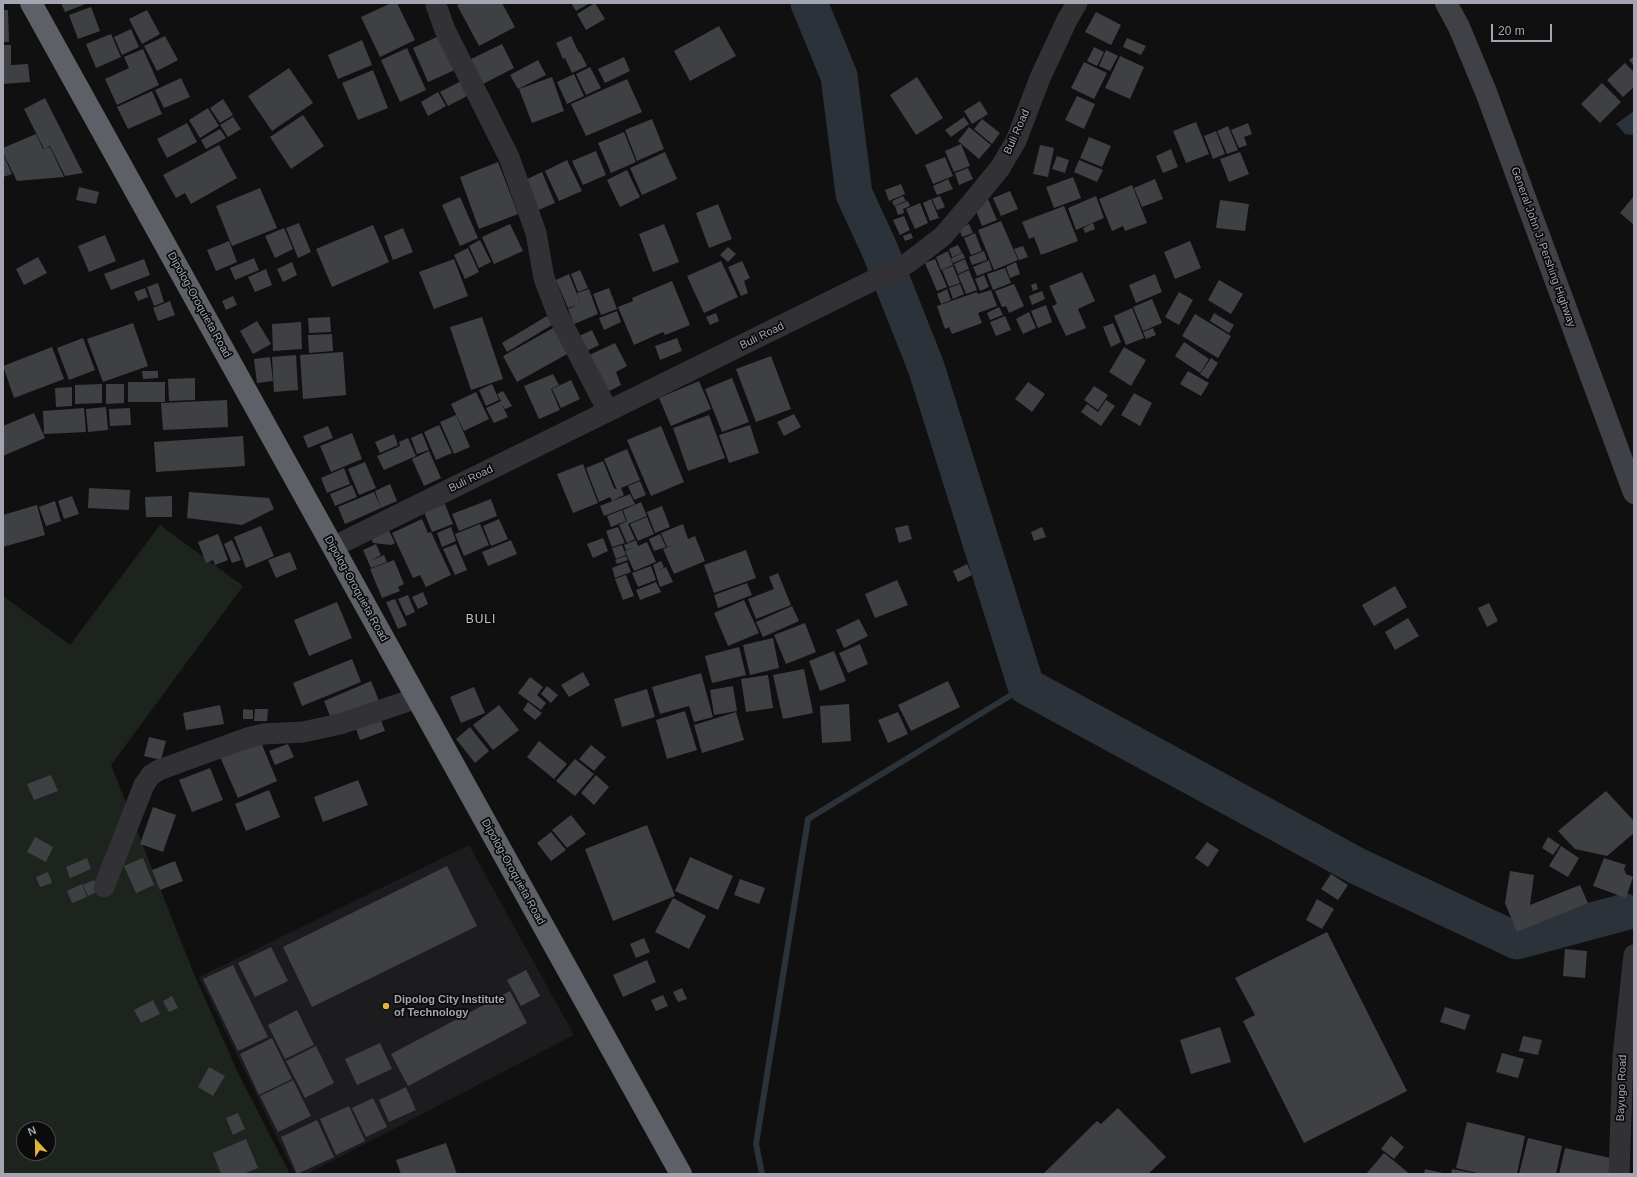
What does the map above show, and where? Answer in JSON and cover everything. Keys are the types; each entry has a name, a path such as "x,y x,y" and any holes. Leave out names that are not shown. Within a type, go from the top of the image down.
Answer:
{"highway":[{"name":"Dipolog-Oroquieta Road","path":"31,3 681,1174"}],"main road":[{"name":"General John J. Pershing Highway","path":"1446,3 1459,27 1486,92 1634,493"}],"street":[{"name":"Buli Road","path":"333,547 908,263 943,236 1000,168 1016,141 1040,78 1067,20 1077,3"},
{"path":"436,6 445,30 508,157 536,233 544,278 558,315 608,412"},
{"path":"104,887 144,785 151,775 160,770 247,738 264,734 303,732 340,724 417,698"},
{"name":"Bayugo Road","path":"1619,1174 1623,1056 1634,956"}],"shaded area":[{"path":"1634,111 1634,135 1625,134 1616,124"},
{"path":"160,525 243,586 111,765 194,974 238,1073 290,1174 3,1174 3,596 70,645"},
{"name":"Dipolog City Institute of Technology","path":"469,845 574,1035 307,1174 295,1174 199,977"}],"building":[{"path":"61,3 88,3 65,12"},
{"path":"391,3 397,3 415,40 380,57 361,17"},
{"path":"461,3 502,3 515,27 479,46 457,5"},
{"path":"571,3 590,3 576,11"},
{"path":"595,3 605,19 586,30 577,14"},
{"path":"91,7 100,31 78,39 69,15"},
{"path":"3,10 8,10 9,42 3,42"},
{"path":"147,10 160,34 142,44 129,19"},
{"path":"1096,12 1121,25 1111,45 1085,32"},
{"path":"719,26 736,56 690,81 674,51"},
{"path":"131,29 139,47 122,55 114,37"},
{"path":"111,34 121,57 96,68 86,44"},
{"path":"441,35 457,69 428,82 413,48"},
{"path":"165,36 178,60 157,71 144,46"},
{"path":"571,36 587,66 572,73 565,58 563,59 556,43"},
{"path":"1127,38 1146,46 1141,55 1123,47"},
{"path":"362,40 372,65 338,79 328,55"},
{"path":"502,44 514,68 479,86 467,61"},
{"path":"3,45 11,45 11,65 28,64 30,82 3,84"},
{"path":"1094,47 1104,52 1097,66 1087,61"},
{"path":"407,48 426,90 400,102 381,60"},
{"path":"143,49 159,85 117,105 105,79 129,68 124,57"},
{"path":"1106,50 1118,56 1110,71 1099,66"},
{"path":"1120,56 1144,67 1130,99 1105,88"},
{"path":"1634,56 1634,66 1629,60"},
{"path":"624,57 630,71 605,83 598,69"},
{"path":"538,60 546,75 518,89 510,75"},
{"path":"1084,62 1107,73 1094,99 1071,88"},
{"path":"1625,63 1634,72 1634,87 1623,97 1607,80"},
{"path":"590,67 601,88 586,95 576,74"},
{"path":"289,68 313,103 272,131 248,96"},
{"path":"373,70 388,108 358,120 342,83"},
{"path":"574,74 584,96 567,104 557,82"},
{"path":"552,77 564,111 532,123 519,89"},
{"path":"917,77 943,118 916,135 890,95"},
{"path":"181,78 190,97 164,108 155,90"},
{"path":"627,79 642,112 586,136 571,104"},
{"path":"461,81 469,95 448,106 440,92"},
{"path":"1602,83 1621,102 1600,123 1581,104"},
{"path":"152,91 162,114 128,129 117,107"},
{"path":"438,92 446,106 428,116 421,102"},
{"path":"1077,96 1095,104 1084,129 1065,120"},
{"path":"45,98 83,173 65,176 50,146 44,149 24,109"},
{"path":"223,99 233,115 220,123 210,108"},
{"path":"980,101 988,114 972,124 964,111"},
{"path":"208,108 219,126 200,138 189,120"},
{"path":"303,115 324,146 291,169 270,137"},
{"path":"233,117 241,129 228,137 220,125"},
{"path":"964,117 969,124 951,137 945,130"},
{"path":"652,119 664,149 637,161 625,130"},
{"path":"982,119 1000,133 992,144 974,129"},
{"path":"1196,122 1209,154 1186,163 1173,131"},
{"path":"187,123 197,142 167,158 157,139"},
{"path":"1248,123 1252,134 1244,137 1247,145 1239,148 1231,130"},
{"path":"1228,126 1238,150 1227,154 1217,131"},
{"path":"969,127 991,145 979,159 958,141"},
{"path":"220,129 226,138 206,149 201,140"},
{"path":"1216,131 1225,154 1213,159 1204,136"},
{"path":"624,132 636,162 611,173 598,143"},
{"path":"36,134 43,149 50,147 64,177 17,181 3,153 3,148"},
{"path":"1089,137 1111,146 1102,167 1080,158"},
{"path":"961,144 970,166 954,172 945,151"},
{"path":"219,145 237,178 191,204 185,193 176,198 163,175"},
{"path":"1040,145 1054,148 1048,177 1033,174"},
{"path":"1171,149 1178,167 1163,173 1156,156"},
{"path":"596,151 606,175 583,185 572,161"},
{"path":"665,152 677,179 642,195 630,168"},
{"path":"1240,152 1249,174 1229,182 1220,159"},
{"path":"3,154 12,174 3,177"},
{"path":"1057,156 1069,160 1065,173 1052,169"},
{"path":"945,157 953,176 933,184 925,165"},
{"path":"567,160 582,191 559,201 545,171"},
{"path":"1079,160 1103,170 1097,182 1074,172"},
{"path":"498,162 518,214 479,229 460,177"},
{"path":"968,168 973,179 959,185 955,173"},
{"path":"627,170 640,197 620,207 607,180"},
{"path":"542,172 555,203 536,211 523,181"},
{"path":"1073,177 1081,198 1054,208 1046,187"},
{"path":"948,179 953,189 937,195 933,186"},
{"path":"1155,179 1163,199 1142,207 1134,188"},
{"path":"901,184 905,194 889,201 885,190"},
{"path":"1132,185 1147,223 1125,231 1123,226 1112,231 1099,199"},
{"path":"79,187 99,192 96,204 76,200"},
{"path":"260,188 277,228 232,246 216,206"},
{"path":"1010,191 1018,209 1001,216 993,198"},
{"path":"903,196 906,201 894,206 892,201"},
{"path":"940,196 945,207 937,210 932,199"},
{"path":"1096,196 1104,218 1076,230 1068,208"},
{"path":"1634,196 1634,225 1620,213"},
{"path":"460,197 478,238 460,246 442,205"},
{"path":"931,199 939,218 930,221 923,203"},
{"path":"988,199 997,220 982,226 974,206"},
{"path":"1220,200 1249,204 1245,231 1216,228"},
{"path":"908,201 910,206 903,209 904,213 898,215 895,206"},
{"path":"920,203 928,223 915,229 906,209"},
{"path":"718,204 732,239 709,248 696,213"},
{"path":"1064,206 1078,241 1041,255 1034,237 1029,239 1022,222"},
{"path":"904,216 910,230 900,235 893,220"},
{"path":"1001,221 1018,260 994,270 978,230"},
{"path":"299,223 311,252 298,258 286,228"},
{"path":"1093,223 1095,229 1085,233 1083,228"},
{"path":"510,224 523,251 494,264 482,237"},
{"path":"664,224 679,262 653,272 639,234"},
{"path":"969,224 973,233 962,237 959,228"},
{"path":"373,225 389,262 332,287 316,249"},
{"path":"284,228 293,249 275,258 265,236"},
{"path":"403,228 413,252 393,260 384,236"},
{"path":"911,233 913,238 905,241 903,236"},
{"path":"975,233 982,251 971,255 964,238"},
{"path":"105,235 116,261 89,272 78,246"},
{"path":"480,240 491,262 479,268 469,246"},
{"path":"229,241 237,262 216,271 207,250"},
{"path":"1190,241 1201,268 1175,279 1164,252"},
{"path":"958,245 962,253 952,257 949,249"},
{"path":"1023,246 1028,257 1019,260 1014,249"},
{"path":"728,247 736,254 728,262 720,255"},
{"path":"468,248 479,272 465,279 454,255"},
{"path":"948,251 953,265 941,270 936,257"},
{"path":"984,251 987,260 972,265 969,257"},
{"path":"963,253 965,258 953,263 951,258"},
{"path":"38,257 47,273 24,285 16,269"},
{"path":"254,258 259,270 235,280 230,268"},
{"path":"144,259 150,275 111,290 104,274"},
{"path":"454,259 468,296 434,309 419,272"},
{"path":"935,259 947,287 937,291 925,263"},
{"path":"965,259 969,269 958,274 954,264"},
{"path":"989,260 992,270 977,276 973,267"},
{"path":"721,261 738,297 704,313 687,276"},
{"path":"742,261 750,278 744,281 748,293 741,296 728,267"},
{"path":"292,262 297,275 283,282 277,269"},
{"path":"1016,262 1020,274 1010,278 1006,267"},
{"path":"953,266 960,283 949,287 942,270"},
{"path":"1005,268 1011,283 993,290 987,274"},
{"path":"266,269 272,285 255,292 248,277"},
{"path":"580,270 588,288 578,292 571,274"},
{"path":"969,270 977,290 966,294 958,275"},
{"path":"1082,272 1095,301 1078,309 1086,328 1066,336 1052,306 1057,304 1049,286"},
{"path":"569,274 581,304 577,293 589,289 598,314 574,324 568,309 577,305 568,308 556,280"},
{"path":"1155,274 1162,292 1136,303 1129,285"},
{"path":"984,275 989,287 980,291 975,279"},
{"path":"1219,280 1243,294 1231,314 1208,300"},
{"path":"672,281 690,325 665,335 663,332 634,345 618,307 633,301 632,298"},
{"path":"158,283 164,302 154,306 147,287"},
{"path":"1036,283 1038,289 1033,291 1031,285"},
{"path":"960,284 964,294 953,299 949,288"},
{"path":"1014,284 1024,306 1009,313 1006,306 1002,307 995,291"},
{"path":"145,288 148,297 138,301 134,292"},
{"path":"609,288 617,309 601,315 593,294"},
{"path":"947,289 951,300 941,304 937,294"},
{"path":"991,290 997,306 978,313 982,323 952,334 949,327 945,329 937,306 977,292 978,294"},
{"path":"1042,291 1045,299 1032,305 1029,296"},
{"path":"1179,292 1193,300 1179,325 1165,317"},
{"path":"233,296 237,305 226,310 222,301"},
{"path":"1152,299 1162,323 1143,331 1133,307"},
{"path":"170,301 175,315 158,321 153,308"},
{"path":"1046,305 1052,322 1038,328 1031,311"},
{"path":"999,307 1003,315 990,320 987,313"},
{"path":"1132,308 1144,338 1126,345 1114,316"},
{"path":"617,311 621,322 604,330 599,318"},
{"path":"1029,312 1036,328 1023,334 1016,319"},
{"path":"716,313 719,321 710,325 706,317"},
{"path":"1214,313 1234,325 1229,333 1210,321"},
{"path":"1195,314 1231,336 1218,358 1182,336"},
{"path":"547,316 552,325 507,352 502,343"},
{"path":"1005,316 1011,330 996,336 990,322"},
{"path":"330,317 331,332 309,333 308,318"},
{"path":"482,317 503,379 471,390 450,327"},
{"path":"257,321 271,344 253,354 240,331"},
{"path":"301,322 302,349 273,351 272,324"},
{"path":"133,323 148,366 103,382 87,339"},
{"path":"1113,323 1121,342 1111,347 1103,327"},
{"path":"555,327 569,353 517,382 503,356"},
{"path":"1153,328 1156,335 1146,339 1143,332"},
{"path":"592,330 599,345 585,352 577,337"},
{"path":"332,334 333,351 309,353 308,335"},
{"path":"83,338 95,370 69,380 57,348"},
{"path":"677,338 682,351 660,360 655,346"},
{"path":"1184,342 1209,359 1200,373 1175,356"},
{"path":"615,343 627,366 616,372 621,385 603,394 585,357"},
{"path":"52,347 64,379 14,398 3,366"},
{"path":"1124,347 1146,360 1131,386 1109,372"},
{"path":"343,352 346,395 303,399 300,355"},
{"path":"296,355 298,390 274,392 272,357"},
{"path":"771,356 791,409 756,422 736,369"},
{"path":"270,357 273,381 257,383 254,359"},
{"path":"1211,358 1218,363 1208,379 1200,374"},
{"path":"142,371 158,371 158,378 143,379"},
{"path":"1188,371 1209,383 1201,396 1180,384"},
{"path":"553,374 559,385 551,389 560,410 539,419 524,386"},
{"path":"195,378 195,400 169,401 168,379"},
{"path":"732,378 749,422 722,432 705,389"},
{"path":"571,380 580,399 561,408 552,389"},
{"path":"699,381 711,409 671,426 659,398"},
{"path":"128,382 165,382 165,402 128,402"},
{"path":"1028,382 1045,394 1032,412 1015,399"},
{"path":"102,384 102,403 75,404 75,385"},
{"path":"106,384 124,384 124,403 106,404"},
{"path":"492,384 499,400 486,406 479,390"},
{"path":"1094,386 1108,395 1098,410 1084,400"},
{"path":"72,387 72,406 56,407 55,388"},
{"path":"503,391 512,406 505,409 502,405 508,417 494,423 486,408 501,401 497,394"},
{"path":"476,392 489,419 464,431 451,404"},
{"path":"1134,393 1152,403 1140,426 1121,415"},
{"path":"227,400 228,427 163,430 161,403"},
{"path":"1106,400 1115,406 1101,426 1081,412 1087,404 1098,412"},
{"path":"106,407 108,430 88,432 86,409"},
{"path":"84,408 86,432 44,434 43,411"},
{"path":"130,408 131,425 110,426 109,409"},
{"path":"34,413 45,438 3,456 3,426"},
{"path":"794,414 801,427 784,436 777,422"},
{"path":"456,415 470,447 454,454 440,422"},
{"path":"709,415 725,458 688,471 673,428"},
{"path":"439,425 452,453 436,460 424,432"},
{"path":"750,425 759,453 729,463 719,435"},
{"path":"328,426 333,438 308,448 303,436"},
{"path":"661,426 684,482 651,496 627,440"},
{"path":"352,433 362,459 331,472 320,446"},
{"path":"422,433 429,450 417,454 411,438"},
{"path":"394,434 398,445 380,453 375,442"},
{"path":"243,436 245,466 156,472 154,442"},
{"path":"408,438 416,456 384,470 377,456 400,446 399,442"},
{"path":"627,449 640,480 621,488 624,495 612,501 610,497 599,502 586,468 603,461 614,488 617,490 604,459"},
{"path":"429,451 441,478 424,486 412,459"},
{"path":"365,462 376,488 359,495 348,469"},
{"path":"583,464 598,503 573,513 557,474"},
{"path":"344,468 350,484 327,493 321,478"},
{"path":"640,481 646,495 634,500 628,486"},
{"path":"390,484 397,501 381,508 375,491"},
{"path":"352,485 357,497 335,506 330,494"},
{"path":"89,488 130,490 129,510 88,508"},
{"path":"189,492 269,498 274,509 242,525 187,518"},
{"path":"374,492 381,508 345,524 338,507"},
{"path":"630,494 635,504 604,516 600,506"},
{"path":"72,496 79,514 64,519 58,501"},
{"path":"172,496 172,517 146,517 145,497"},
{"path":"491,499 497,516 459,531 452,514"},
{"path":"55,501 61,521 46,526 39,507"},
{"path":"641,502 647,516 628,524 635,539 627,543 619,525 627,521 623,510"},
{"path":"445,504 453,524 432,532 424,512"},
{"path":"37,505 45,535 3,547 3,515"},
{"path":"662,506 670,527 655,533 647,512"},
{"path":"622,510 626,521 611,527 607,516"},
{"path":"647,517 654,534 638,541 630,524"},
{"path":"422,519 428,533 431,532 451,575 426,587 420,575 413,578 392,533"},
{"path":"499,519 508,539 491,546 483,526"},
{"path":"480,524 489,545 464,556 455,534"},
{"path":"683,524 688,539 695,536 705,561 674,574 663,549 673,545 667,547 661,533"},
{"path":"908,525 912,539 899,543 895,528"},
{"path":"261,526 274,556 246,568 234,537"},
{"path":"451,527 456,541 442,547 437,533"},
{"path":"618,527 625,543 612,547 606,531"},
{"path":"1042,527 1046,537 1034,541 1031,532"},
{"path":"388,529 395,543 391,545 373,543 371,538"},
{"path":"218,534 228,560 215,565 213,560 206,563 198,542"},
{"path":"660,534 666,547 654,551 649,539"},
{"path":"603,538 608,551 593,558 587,544"},
{"path":"232,540 241,560 232,563 224,544"},
{"path":"511,540 517,554 488,566 482,552"},
{"path":"636,540 638,546 647,542 656,562 634,571 625,551 634,547 626,550 624,545"},
{"path":"376,544 381,555 370,561 384,555 387,562 371,568 363,550"},
{"path":"456,544 467,570 455,575 443,549"},
{"path":"622,545 626,555 616,559 612,548"},
{"path":"746,550 756,578 714,593 704,565"},
{"path":"290,552 297,569 276,578 268,560"},
{"path":"626,556 628,560 617,564 615,560"},
{"path":"394,560 404,584 398,587 400,591 382,598 370,569"},
{"path":"661,561 664,567 658,570 666,567 673,582 660,587 653,565"},
{"path":"627,562 631,572 615,578 612,568"},
{"path":"967,564 972,575 958,582 953,571"},
{"path":"651,566 656,580 638,587 632,573"},
{"path":"778,573 791,605 756,619 748,599 774,589 769,577"},
{"path":"626,575 634,596 623,600 615,579"},
{"path":"897,580 908,605 875,618 865,594"},
{"path":"656,582 661,592 640,600 636,590"},
{"path":"747,583 752,595 718,608 714,595"},
{"path":"1395,586 1407,607 1374,626 1362,605"},
{"path":"423,592 428,604 418,609 412,597"},
{"path":"408,595 415,612 406,616 398,599"},
{"path":"395,599 407,625 398,629 386,602"},
{"path":"744,600 759,633 728,646 714,613"},
{"path":"337,602 352,638 309,656 294,620"},
{"path":"1489,603 1498,621 1487,627 1478,608"},
{"path":"792,606 799,621 763,637 756,622"},
{"path":"1408,618 1419,636 1395,650 1385,632"},
{"path":"859,619 868,636 844,648 836,630"},
{"path":"805,623 816,652 786,664 774,635"},
{"path":"773,638 779,668 750,675 743,645"},
{"path":"860,644 868,664 848,673 839,653"},
{"path":"739,647 746,675 712,683 705,656"},
{"path":"834,651 846,681 820,691 809,661"},
{"path":"352,659 361,682 302,706 293,683"},
{"path":"804,669 813,713 783,719 773,675"},
{"path":"583,672 590,685 569,697 561,685"},
{"path":"701,673 713,717 694,722 689,706 660,714 652,687"},
{"path":"768,675 773,708 746,712 741,679"},
{"path":"530,677 543,687 537,695 546,703 541,710 518,693"},
{"path":"371,681 379,701 332,721 324,701"},
{"path":"948,681 960,707 911,731 898,705"},
{"path":"547,686 558,695 551,703 541,694"},
{"path":"733,686 737,711 714,715 710,690"},
{"path":"474,687 485,713 461,723 450,697"},
{"path":"647,689 655,717 622,727 614,699"},
{"path":"528,702 542,713 535,720 523,710"},
{"path":"849,704 851,741 822,743 820,706"},
{"path":"220,705 224,724 186,730 183,713"},
{"path":"499,705 519,730 493,750 473,725"},
{"path":"243,709 253,710 253,719 243,719"},
{"path":"255,709 268,709 267,721 254,721"},
{"path":"685,711 697,750 667,759 656,720"},
{"path":"736,712 744,740 702,753 694,725"},
{"path":"898,712 908,734 888,743 878,720"},
{"path":"380,717 385,731 360,740 355,726"},
{"path":"470,727 489,751 475,763 456,739"},
{"path":"149,737 166,741 161,760 144,756"},
{"path":"260,740 277,781 238,798 220,757"},
{"path":"539,741 567,764 554,779 527,757"},
{"path":"288,744 294,757 275,765 269,751"},
{"path":"591,745 606,757 594,771 579,759"},
{"path":"575,759 594,774 575,796 556,781"},
{"path":"210,768 223,800 192,812 179,780"},
{"path":"51,775 58,791 34,800 27,784"},
{"path":"596,775 609,787 594,805 581,793"},
{"path":"358,780 368,805 323,822 314,797"},
{"path":"269,790 280,817 246,831 235,804"},
{"path":"1606,791 1634,821 1634,833 1607,856 1575,849 1558,831"},
{"path":"153,807 176,815 163,852 140,844"},
{"path":"571,815 586,834 567,848 552,830"},
{"path":"647,825 675,896 613,921 585,849"},
{"path":"551,832 566,850 551,861 537,843"},
{"path":"35,837 53,847 46,862 27,852"},
{"path":"1548,837 1560,845 1553,855 1542,848"},
{"path":"1207,842 1219,850 1208,867 1195,858"},
{"path":"1561,846 1579,858 1568,877 1549,866"},
{"path":"690,857 733,876 718,910 675,891"},
{"path":"87,858 91,869 70,878 66,867"},
{"path":"143,858 154,885 136,893 124,866"},
{"path":"1604,858 1626,865 1624,869 1626,874 1633,877 1626,898 1593,886"},
{"path":"175,861 183,881 160,890 152,870"},
{"path":"447,866 477,926 312,1007 283,947"},
{"path":"1510,871 1534,875 1530,905 1580,885 1588,903 1517,932 1505,903"},
{"path":"48,872 52,883 40,887 36,877"},
{"path":"1331,874 1348,885 1338,900 1321,889"},
{"path":"740,879 765,888 759,904 734,895"},
{"path":"94,880 99,891 88,896 83,885"},
{"path":"82,884 87,897 72,903 67,891"},
{"path":"673,898 706,916 689,949 655,932"},
{"path":"1317,899 1334,909 1322,929 1306,920"},
{"path":"1327,932 1407,1091 1304,1143 1243,1021 1255,1015 1235,978"},
{"path":"644,938 650,952 636,958 630,944"},
{"path":"271,947 288,981 255,997 238,963"},
{"path":"1565,949 1587,951 1585,978 1563,976"},
{"path":"647,960 656,982 623,997 613,975"},
{"path":"233,965 268,1037 238,1051 203,979"},
{"path":"526,970 540,996 521,1006 507,980"},
{"path":"682,988 687,999 678,1002 673,992"},
{"path":"510,991 527,1023 408,1086 391,1054"},
{"path":"663,995 668,1006 656,1011 651,1000"},
{"path":"172,996 178,1008 169,1012 163,1001"},
{"path":"153,1000 160,1014 141,1023 134,1010"},
{"path":"1445,1007 1470,1015 1465,1030 1440,1022"},
{"path":"297,1010 314,1045 285,1059 268,1025"},
{"path":"1220,1027 1231,1062 1191,1074 1180,1040"},
{"path":"1523,1036 1542,1040 1538,1055 1519,1051"},
{"path":"272,1038 292,1079 259,1095 240,1054"},
{"path":"380,1043 392,1069 357,1085 345,1059"},
{"path":"316,1046 334,1083 305,1098 286,1061"},
{"path":"1502,1053 1524,1059 1518,1078 1496,1072"},
{"path":"209,1067 225,1076 213,1096 198,1087"},
{"path":"293,1080 311,1116 278,1132 260,1096"},
{"path":"406,1087 416,1110 389,1122 379,1100"},
{"path":"373,1098 387,1127 366,1137 352,1108"},
{"path":"349,1106 365,1141 336,1155 320,1119"},
{"path":"1118,1108 1166,1157 1148,1174 1043,1174 1097,1121 1101,1124"},
{"path":"238,1113 245,1129 233,1135 226,1118"},
{"path":"317,1120 334,1157 297,1174 281,1137"},
{"path":"1467,1122 1525,1136 1517,1174 1481,1174 1456,1168"},
{"path":"1391,1136 1404,1147 1394,1159 1381,1149"},
{"path":"1528,1138 1562,1146 1556,1174 1519,1174"},
{"path":"246,1139 258,1168 243,1174 221,1174 213,1153"},
{"path":"446,1143 457,1174 401,1174 396,1160"},
{"path":"1565,1148 1615,1159 1612,1174 1559,1174"},
{"path":"1384,1153 1410,1174 1366,1174"},
{"path":"1425,1169 1443,1173 1443,1174 1424,1174"},
{"path":"1452,1169 1473,1173 1473,1174 1451,1174"}],"waterway":[{"path":"809,3 839,76 854,194 879,248 926,367 1026,686 1357,866 1517,941 1625,912"},
{"path":"762,1174 756,1144 808,819 1026,686"}],"place":[{"name":"Dipolog City Institute of Technology","path":"386,1006"}],"district":[{"name":"BULI","path":"481,620"}]}
